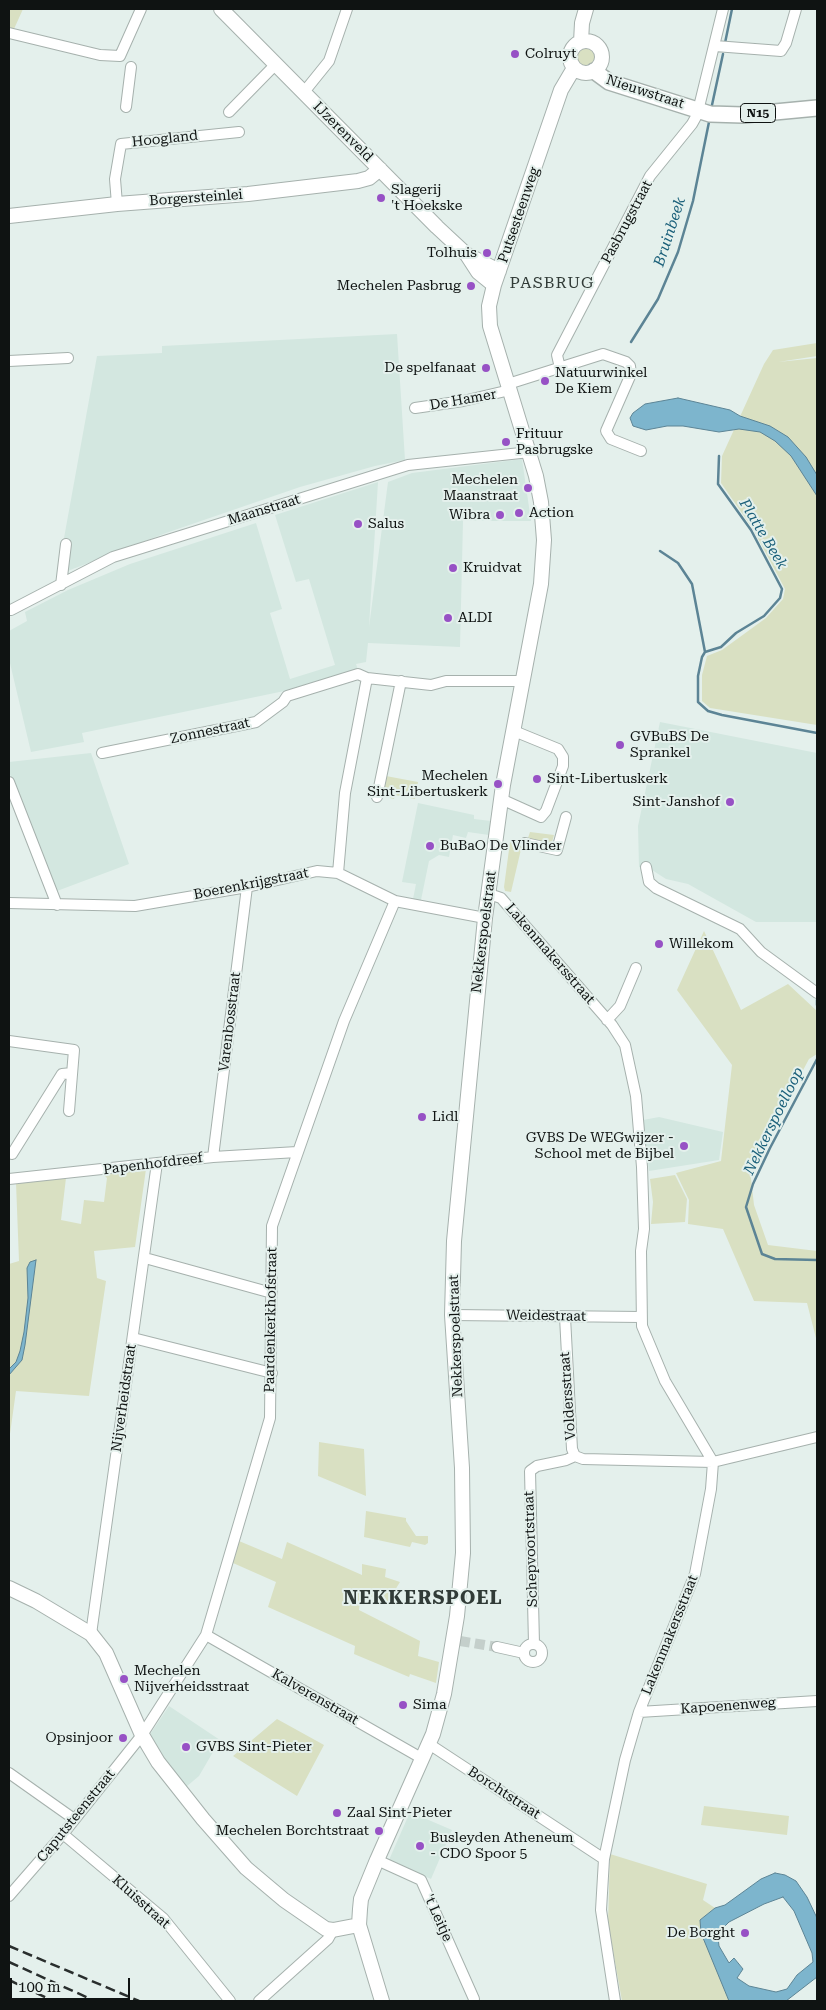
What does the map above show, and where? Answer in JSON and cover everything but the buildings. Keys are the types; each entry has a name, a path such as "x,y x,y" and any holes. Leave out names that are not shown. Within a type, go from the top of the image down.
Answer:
{"main road":[{"name":"IJzerenveld","path":"221,9 466,254 478,272 494,285"},
{"path":"582,42 582,23 586,9"},
{"path":"574,68 571,53 577,44 591,42 601,53 600,63 594,71"},
{"name":"N15","path":"574,68 583,73 594,71"},
{"name":"Putsesteenweg","path":"530,452 509,387 490,319 489,306 494,285 561,90 574,68"},
{"name":"Nieuwstraat","path":"594,71 609,82 699,110"},
{"name":"N15","path":"699,110 710,114 731,115 817,108"},
{"name":"Borgersteinlei","path":"9,216 117,204 248,194 358,181 370,178 380,169"},
{"name":"IJzerenveld","path":"466,254 499,271"},
{"name":"Nekkerspoelstraat","path":"382,2001 356,1925 361,1899 429,1744 444,1694 456,1641 463,1553 462,1468 452,1315 454,1241 485,918 501,799 541,584 544,540 541,502 530,452"},
{"path":"9,1588 36,1601 91,1634 109,1661 142,1735 158,1762 233,1855 284,1900 326,1928 333,1930 356,1925"}],"street":[{"path":"9,32 100,55 120,56 141,9"},
{"path":"304,92 329,60 347,9"},
{"name":"Pasbrugstraat","path":"560,368 557,355 650,176 692,124 699,110 723,9"},
{"path":"715,46 781,51 786,43 796,9"},
{"path":"229,112 276,64"},
{"path":"126,107 132,67"},
{"name":"Hoogland","path":"117,204 115,179 121,144 239,132"},
{"name":"De Hamer","path":"415,408 473,399 604,354 630,366 631,374 609,421 607,436 641,451"},
{"path":"9,361 68,358"},
{"name":"Maanstraat","path":"11,610 113,557 408,464 530,452"},
{"path":"60,585 66,544"},
{"name":"Zonnestraat","path":"102,753 256,722 283,702 287,696 358,674 366,678 431,685 446,681 523,681"},
{"path":"338,873 345,793 366,678"},
{"path":"377,797 401,681"},
{"path":"501,799 541,817 563,766 563,757 558,749 514,731"},
{"path":"9,782 57,905"},
{"path":"525,843 557,850 566,817"},
{"path":"646,867 649,882 656,888 740,929 761,952 817,993"},
{"name":"Boerenkrijgstraat","path":"9,903 135,906 247,887 317,870 338,873 395,901 485,918"},
{"name":"Varenbosstraat","path":"213,1157 247,887"},
{"name":"Lakenmakersstraat","path":"489,894 501,898 607,1020 625,1045 636,1096 642,1166 644,1229 641,1251 640,1317 642,1326 666,1381 713,1462 711,1489 695,1574 639,1712 625,1760 604,1859 601,1910 616,2001"},
{"name":"Paardenkerkhofstraat","path":"142,1735 206,1634 270,1418 272,1373 272,1226 344,1021 395,901"},
{"path":"607,1020 620,1006 636,968"},
{"path":"9,1041 74,1050 69,1110"},
{"path":"12,1154 62,1074 72,1073"},
{"name":"Papenhofdreef","path":"9,1179 157,1162 297,1152"},
{"name":"Nijverheidstraat","path":"91,1634 157,1162"},
{"path":"145,1258 272,1293"},
{"name":"Weidestraat","path":"452,1315 640,1317"},
{"name":"Voldersstraat","path":"565,1317 572,1450 575,1456 583,1459 713,1462 817,1437"},
{"path":"133,1338 272,1373"},
{"name":"Schepvoortstraat","path":"497,1647 524,1653 528,1660 539,1660 542,1652 534,1644 530,1472 537,1466 566,1460 575,1456"},
{"name":"Kalverenstraat","path":"206,1634 423,1758"},
{"path":"524,1653 527,1647 534,1644"},
{"name":"Kapoenenweg","path":"639,1712 817,1701"},
{"name":"Caputsteenstraat","path":"9,1896 63,1834 142,1735"},
{"name":"Borchtstraat","path":"429,1744 604,1859"},
{"path":"9,1773 74,1819"},
{"name":"Kluisstraat","path":"63,1834 163,1918 230,2001"},
{"name":"'t Leitje","path":"377,1860 421,1880 474,1999"},
{"path":"259,2001 328,1939 333,1930"}],"shaded area":[{"path":"397,334 405,460 375,466 300,487 166,533 65,572 70,539 64,538 97,356 162,353 162,346"},
{"path":"522,459 531,521 463,521 460,647 368,643 366,662 356,664 358,670 294,689 82,733 84,742 31,752 9,659 9,631 27,621 25,612 68,590 130,564 256,523 282,609 270,613 290,679 335,665 309,579 296,582 275,515 378,482 369,627 388,482 412,473"},
{"name":"Sint-Janshof","path":"660,722 817,753 817,922 756,922 688,884 666,879 652,870 639,867 638,826"},
{"path":"91,753 129,864 57,891 9,772 9,762"},
{"name":"BuBaO De Vlinder","path":"418,803 474,815 474,819 491,821 489,835 468,832 466,838 453,835 449,857 439,855 429,861 421,900 413,899 416,884 402,882"},
{"name":"GVBS De WEGwijzer - School met de Bijbel","path":"659,1117 723,1132 719,1160 649,1171 643,1120"},
{"name":"GVBS Sint-Pieter","path":"169,1706 220,1740 199,1776 186,1787 168,1769 151,1737 151,1733"},
{"name":"Busleyden Atheneum - CDO Spoor 5","path":"410,1812 452,1830 431,1879 389,1860"}],"green space":[{"path":"9,9 23,9 14,29 9,27"},
{"path":"581,48 589,48 595,54 595,62 589,68 581,68 575,62 575,54"},
{"path":"817,343 817,356 778,362 817,358 817,725 710,708 702,701 702,675 707,656 722,650 766,618 783,599 785,589 753,529 721,483 722,456 764,364 773,350"},
{"path":"386,776 418,782 415,799 395,795 394,799 382,796"},
{"path":"530,832 554,835 551,846 527,841"},
{"path":"510,842 522,845 511,892 505,891 504,887"},
{"path":"704,931 741,1010 788,984 817,1011 817,1054 809,1059 750,1170 754,1205 768,1245 817,1251 817,1342 807,1303 754,1301 723,1229 688,1224 689,1200 676,1173 721,1161 732,1065 677,990"},
{"path":"146,1169 135,1247 94,1251 97,1278 106,1281 89,1396 16,1391 9,1441 9,1264 19,1261 16,1183 66,1178 61,1220 81,1224 84,1200 104,1202 107,1178 104,1175"},
{"path":"675,1175 687,1199 685,1222 651,1224 653,1202 650,1179"},
{"path":"319,1442 364,1449 366,1496 318,1476"},
{"path":"366,1511 406,1518 416,1536 428,1536 428,1543 425,1545 412,1542 410,1547 364,1537"},
{"path":"239,1541 282,1559 287,1542 362,1575 362,1564 386,1569 385,1577 400,1582 387,1603 361,1592 359,1610 420,1641 418,1656 439,1662 436,1683 410,1674 409,1677 354,1654 355,1646 268,1607 276,1582 233,1563"},
{"path":"277,1719 324,1745 297,1796 233,1756"},
{"path":"704,1806 789,1816 787,1835 701,1825"},
{"path":"610,1854 707,1884 703,1900 715,1908 700,1920 729,2001 622,2001 608,1923"}],"water":[{"path":"678,398 730,410 740,416 770,426 788,437 806,457 817,475 817,496 791,456 775,441 760,432 739,429 719,432 683,426 667,426 646,430 633,426 630,418 633,413 645,404"},
{"path":"36,1260 22,1360 9,1375 9,1369 16,1362 20,1351 24,1332 28,1298 27,1268 30,1262"},
{"path":"775,1873 785,1875 796,1881 807,1897 817,1918 817,1977 786,2001 729,2001 701,1933 700,1920 715,1908 725,1905 761,1879","holes":["783,1897 794,1911 812,1953 813,1962 797,1975 787,1989 776,1992 749,1986 737,1978 743,1969 734,1958 729,1963 719,1946 718,1937 722,1929 729,1922 764,1904"]}],"waterway":[{"name":"Bruinbeek","path":"725,43 732,9"},
{"name":"Bruinbeek","path":"712,105 723,54"},
{"name":"Bruinbeek","path":"631,342 658,299 678,252 693,201 709,122"},
{"name":"Platte Beek","path":"719,456 718,484 751,530 782,589 780,598 764,616 736,633 721,647 705,652 698,676 698,702 708,711 722,715 817,733"},
{"path":"660,551 678,563 692,584 705,652"},
{"name":"Nekkerspoelloop","path":"817,1000 817,1005"},
{"name":"Nekkerspoelloop","path":"817,1059 770,1148 753,1184 746,1207 762,1254 775,1259 817,1260"}],"tunnel":[{"path":"460,1641 497,1647"}],"railway":[{"path":"9,1946 139,2001"},
{"path":"9,1962 95,2001"},
{"path":"9,1980 53,2001"}],"place":[{"name":"Colruyt","path":"515,54"},
{"name":"Slagerij 't Hoekske","path":"381,198"},
{"name":"Tolhuis","path":"487,253"},
{"name":"Mechelen Pasbrug","path":"471,286"},
{"name":"De spelfanaat","path":"486,368"},
{"name":"Natuurwinkel De Kiem","path":"545,381"},
{"name":"Frituur Pasbrugske","path":"506,442"},
{"name":"Mechelen Maanstraat","path":"528,488"},
{"name":"Action","path":"519,513"},
{"name":"Wibra","path":"500,515"},
{"name":"Salus","path":"358,524"},
{"name":"Kruidvat","path":"453,568"},
{"name":"ALDI","path":"448,618"},
{"name":"GVBuBS De Sprankel","path":"620,745"},
{"name":"Sint-Libertuskerk","path":"537,779"},
{"name":"Mechelen Sint-Libertuskerk","path":"498,784"},
{"name":"Sint-Janshof","path":"730,802"},
{"name":"BuBaO De Vlinder","path":"430,846"},
{"name":"Willekom","path":"659,944"},
{"name":"Lidl","path":"422,1117"},
{"name":"GVBS De WEGwijzer - School met de Bijbel","path":"684,1146"},
{"name":"Mechelen Nijverheidsstraat","path":"124,1679"},
{"name":"Sima","path":"403,1705"},
{"name":"Opsinjoor","path":"123,1738"},
{"name":"GVBS Sint-Pieter","path":"186,1747"},
{"name":"Zaal Sint-Pieter","path":"337,1813"},
{"name":"Mechelen Borchtstraat","path":"379,1831"},
{"name":"Busleyden Atheneum - CDO Spoor 5","path":"420,1846"},
{"name":"De Borght","path":"745,1933"}],"district":[{"name":"PASBRUG","path":"552,283"},
{"name":"NEKKERSPOEL","path":"423,1598"}]}
